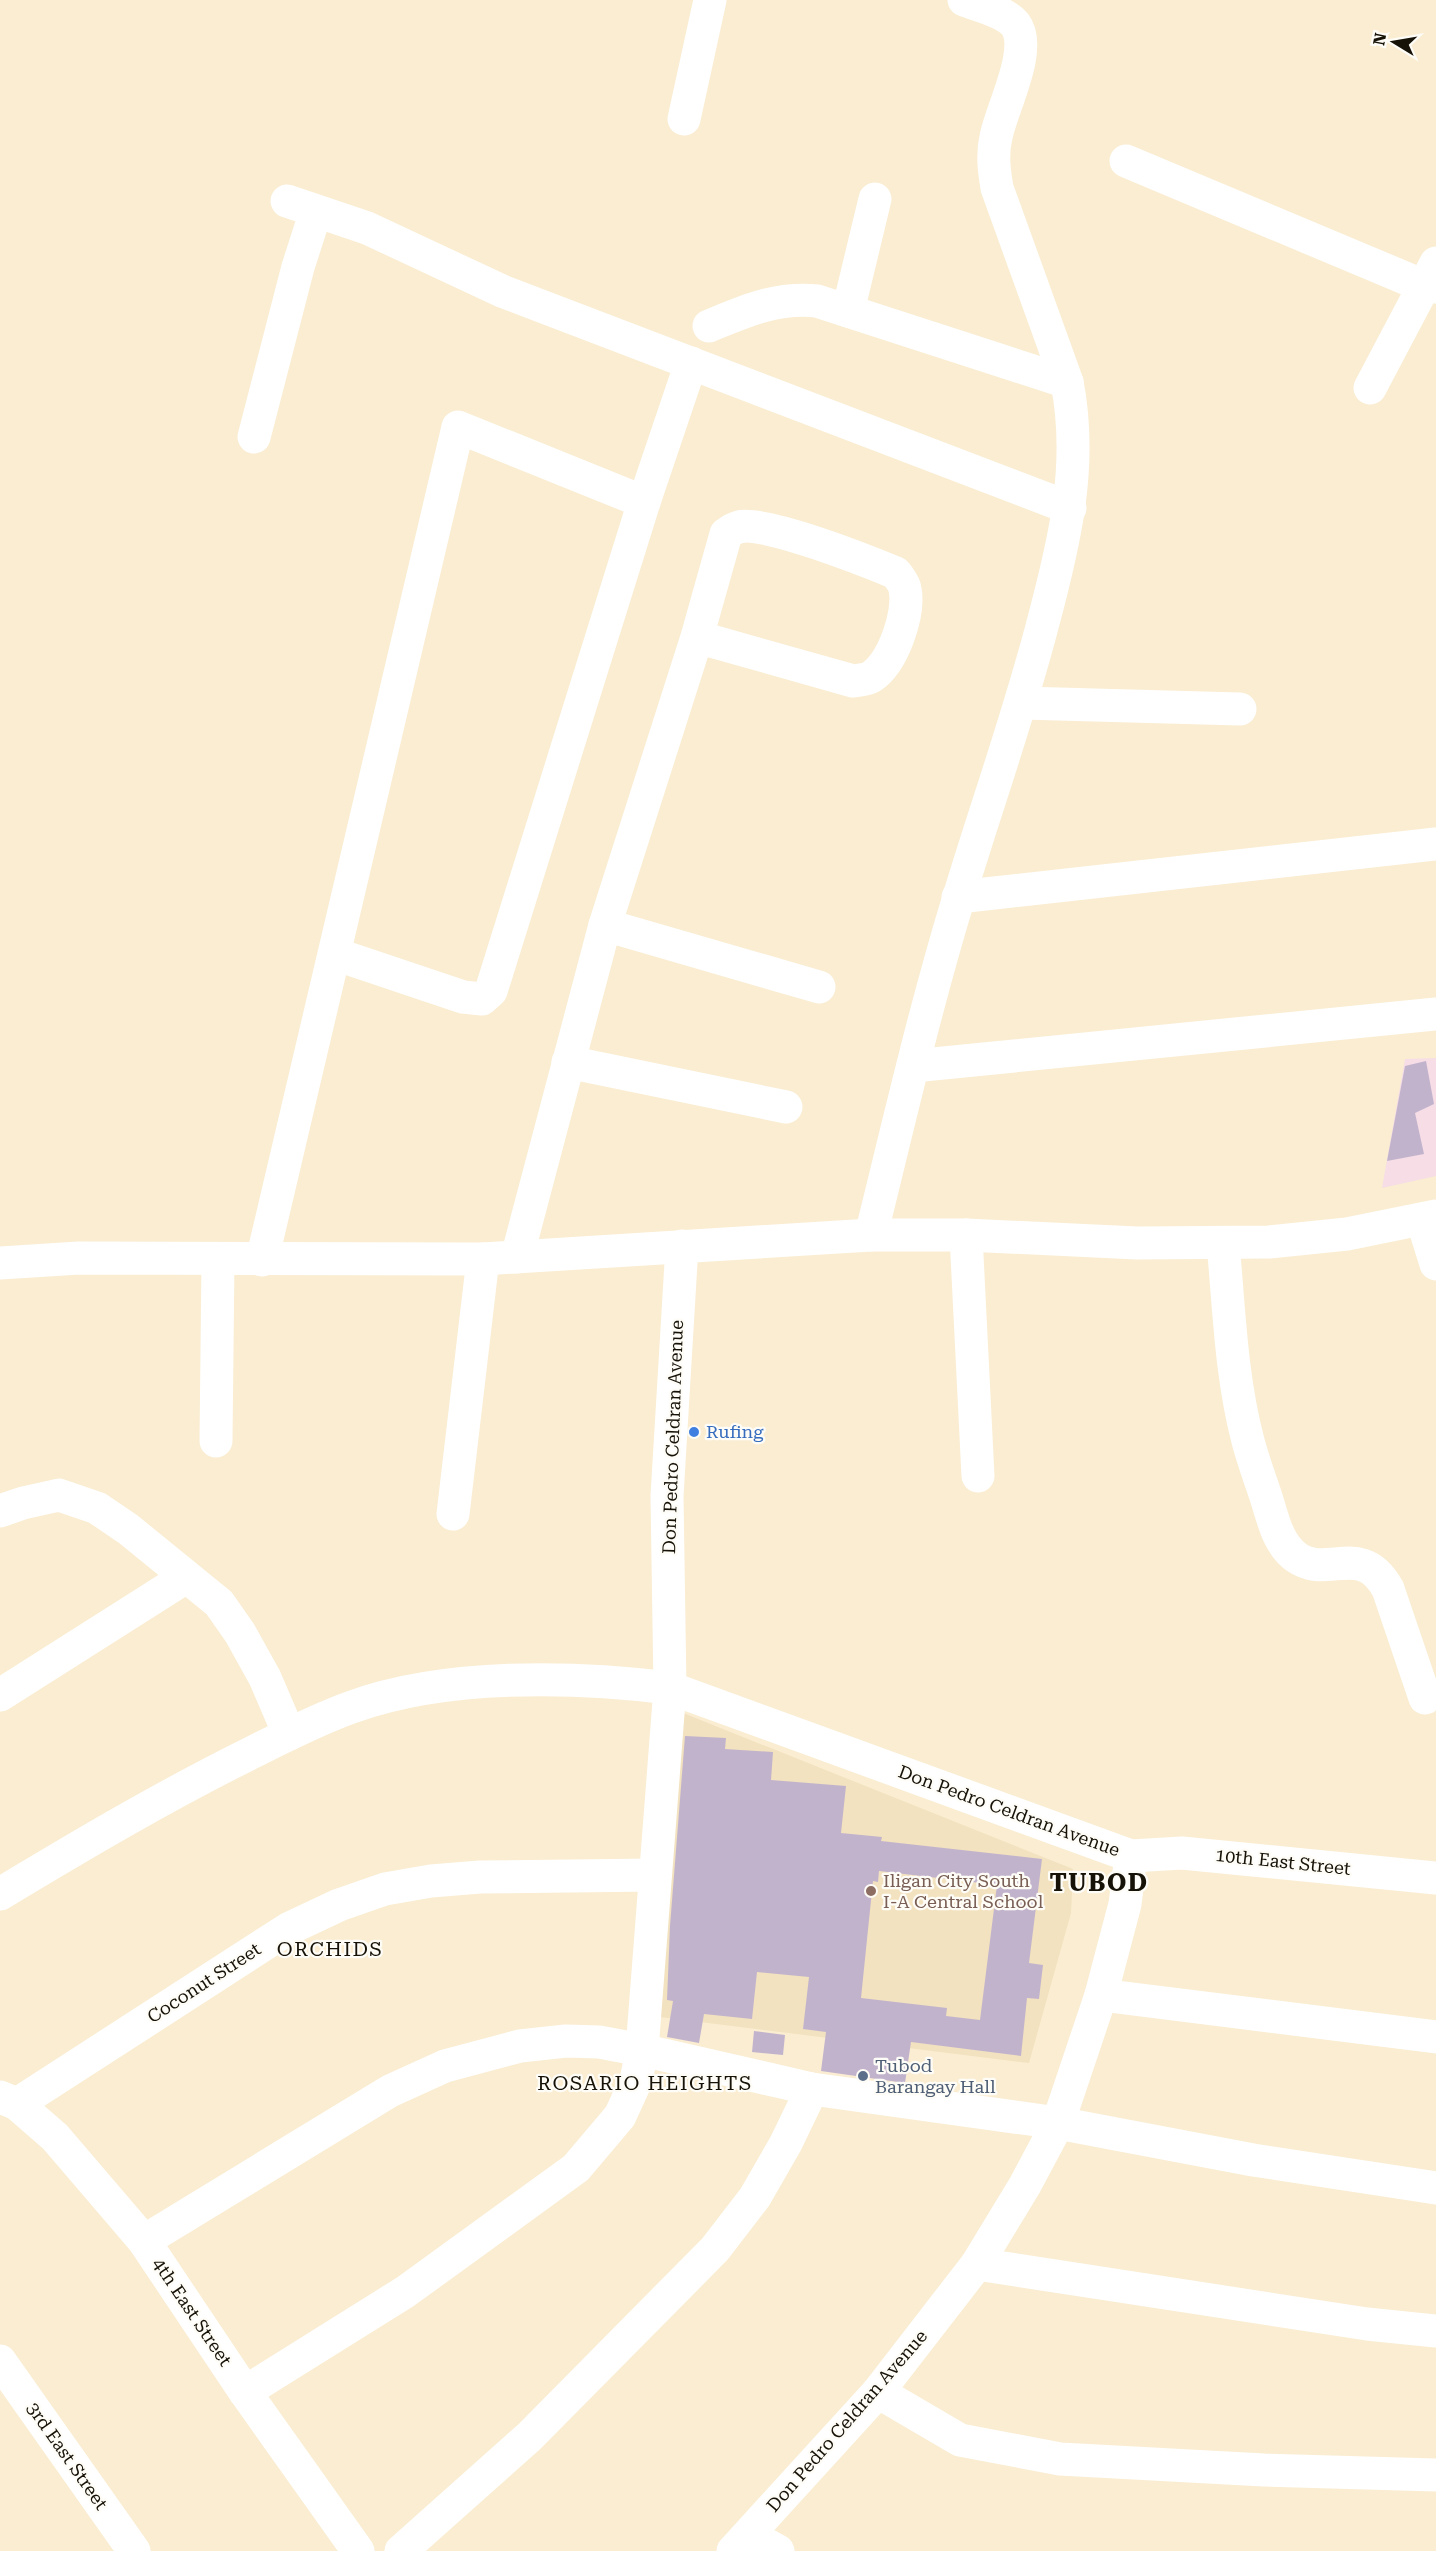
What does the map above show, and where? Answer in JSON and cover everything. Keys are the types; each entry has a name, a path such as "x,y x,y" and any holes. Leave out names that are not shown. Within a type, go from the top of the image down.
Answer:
{"street":[{"path":"684,119 710,0"},
{"path":"871,1235 958,897 1022,703 1057,570 1070,508 1074,440 1073,414 1067,382 997,188 993,161 996,137 1020,53 1020,36 1014,24 1001,15 964,0"},
{"path":"1126,161 1432,279 1370,388"},
{"path":"848,311 875,199"},
{"path":"254,437 298,267 301,206 367,228 502,291 1070,508"},
{"path":"709,326 760,305 785,300 817,301 1067,382"},
{"path":"335,954 463,997 482,999 488,996 499,970 644,502 691,363"},
{"path":"261,1260 458,427 644,502"},
{"path":"517,1257 605,925 697,637 726,534 738,526 786,533 896,573 904,586 907,606 899,633 885,664 870,678 853,681 697,637"},
{"path":"1022,703 1240,709"},
{"path":"958,897 1436,844"},
{"path":"605,925 819,987"},
{"path":"913,1066 1436,1014"},
{"path":"568,1062 786,1107"},
{"path":"0,1263 79,1258 483,1259 871,1235 966,1235 1137,1243 1269,1242 1347,1234 1429,1218 1436,1264"},
{"path":"966,1235 978,1476"},
{"path":"1223,1243 1235,1369 1248,1439 1278,1536 1298,1559 1321,1563 1359,1562 1380,1575 1388,1588 1425,1698"},
{"name":"Don Pedro Celdran Avenue","path":"682,1246 667,1496 670,1688 1131,1856 1125,1904 1101,1995 1058,2123 1025,2185 977,2264 878,2392 741,2543"},
{"path":"216,1441 218,1259"},
{"path":"453,1514 483,1259"},
{"path":"0,1511 23,1503 59,1496 97,1508 128,1529 219,1603 240,1633 265,1678 288,1734"},
{"path":"0,1695 186,1577"},
{"path":"0,1894 177,1789 288,1734 352,1707 411,1692 468,1685 558,1679 614,1681 670,1688 642,2050 636,2080 620,2116 576,2168 405,2292 245,2392"},
{"name":"10th East Street","path":"1131,1856 1182,1853 1436,1878"},
{"name":"Coconut Street","path":"8,2101 288,1929 339,1905 385,1889 431,1881 480,1877 655,1875"},
{"path":"1101,1995 1436,2037"},
{"path":"144,2241 390,2091 445,2066 520,2046 566,2040 599,2042 642,2050 812,2089 1058,2123 1253,2160 1436,2188"},
{"path":"401,2551 529,2437 715,2249 755,2197 786,2143 812,2089"},
{"name":"4th East Street","path":"8,2101 55,2137 144,2241 245,2392 358,2551"},
{"path":"977,2264 1366,2324 1436,2331"},
{"name":"3rd East Street","path":"0,2361 134,2551"},
{"path":"878,2392 960,2440 1060,2458 1264,2470 1436,2475"},
{"path":"741,2543 778,2551"}],"shaded area":[{"path":"1436,1058 1436,1176 1382,1188 1405,1059"},
{"name":"Iligan City South I-A Central School","path":"683,1713 1073,1869 1071,1913 1029,2063 660,2017"}],"building":[{"path":"1426,1061 1434,1104 1415,1113 1424,1154 1387,1161 1405,1066"},
{"name":"Iligan City South I-A Central School","path":"685,1736 726,1738 725,1749 773,1752 771,1780 846,1786 841,1833 882,1837 881,1841 1042,1859 1029,1963 1043,1965 1039,1999 1027,1998 1021,2056 911,2042 905,2083 821,2071 826,2032 803,2029 809,1977 757,1972 752,2019 704,2014 699,2043 667,2037 673,2001 667,2000 670,1926","holes":["879,1871 997,1885 980,2020 946,2016 947,2008 861,1998 873,1881 878,1882"]},
{"path":"754,2031 785,2035 783,2055 752,2052"}],"place":[{"name":"Rufing","path":"694,1432"},
{"name":"Iligan City South I-A Central School","path":"871,1891"},
{"name":"Tubod Barangay Hall","path":"863,2076"}],"district":[{"name":"TUBOD","path":"1099,1883"},
{"name":"ORCHIDS","path":"330,1949"},
{"name":"ROSARIO HEIGHTS","path":"645,2083"}]}
